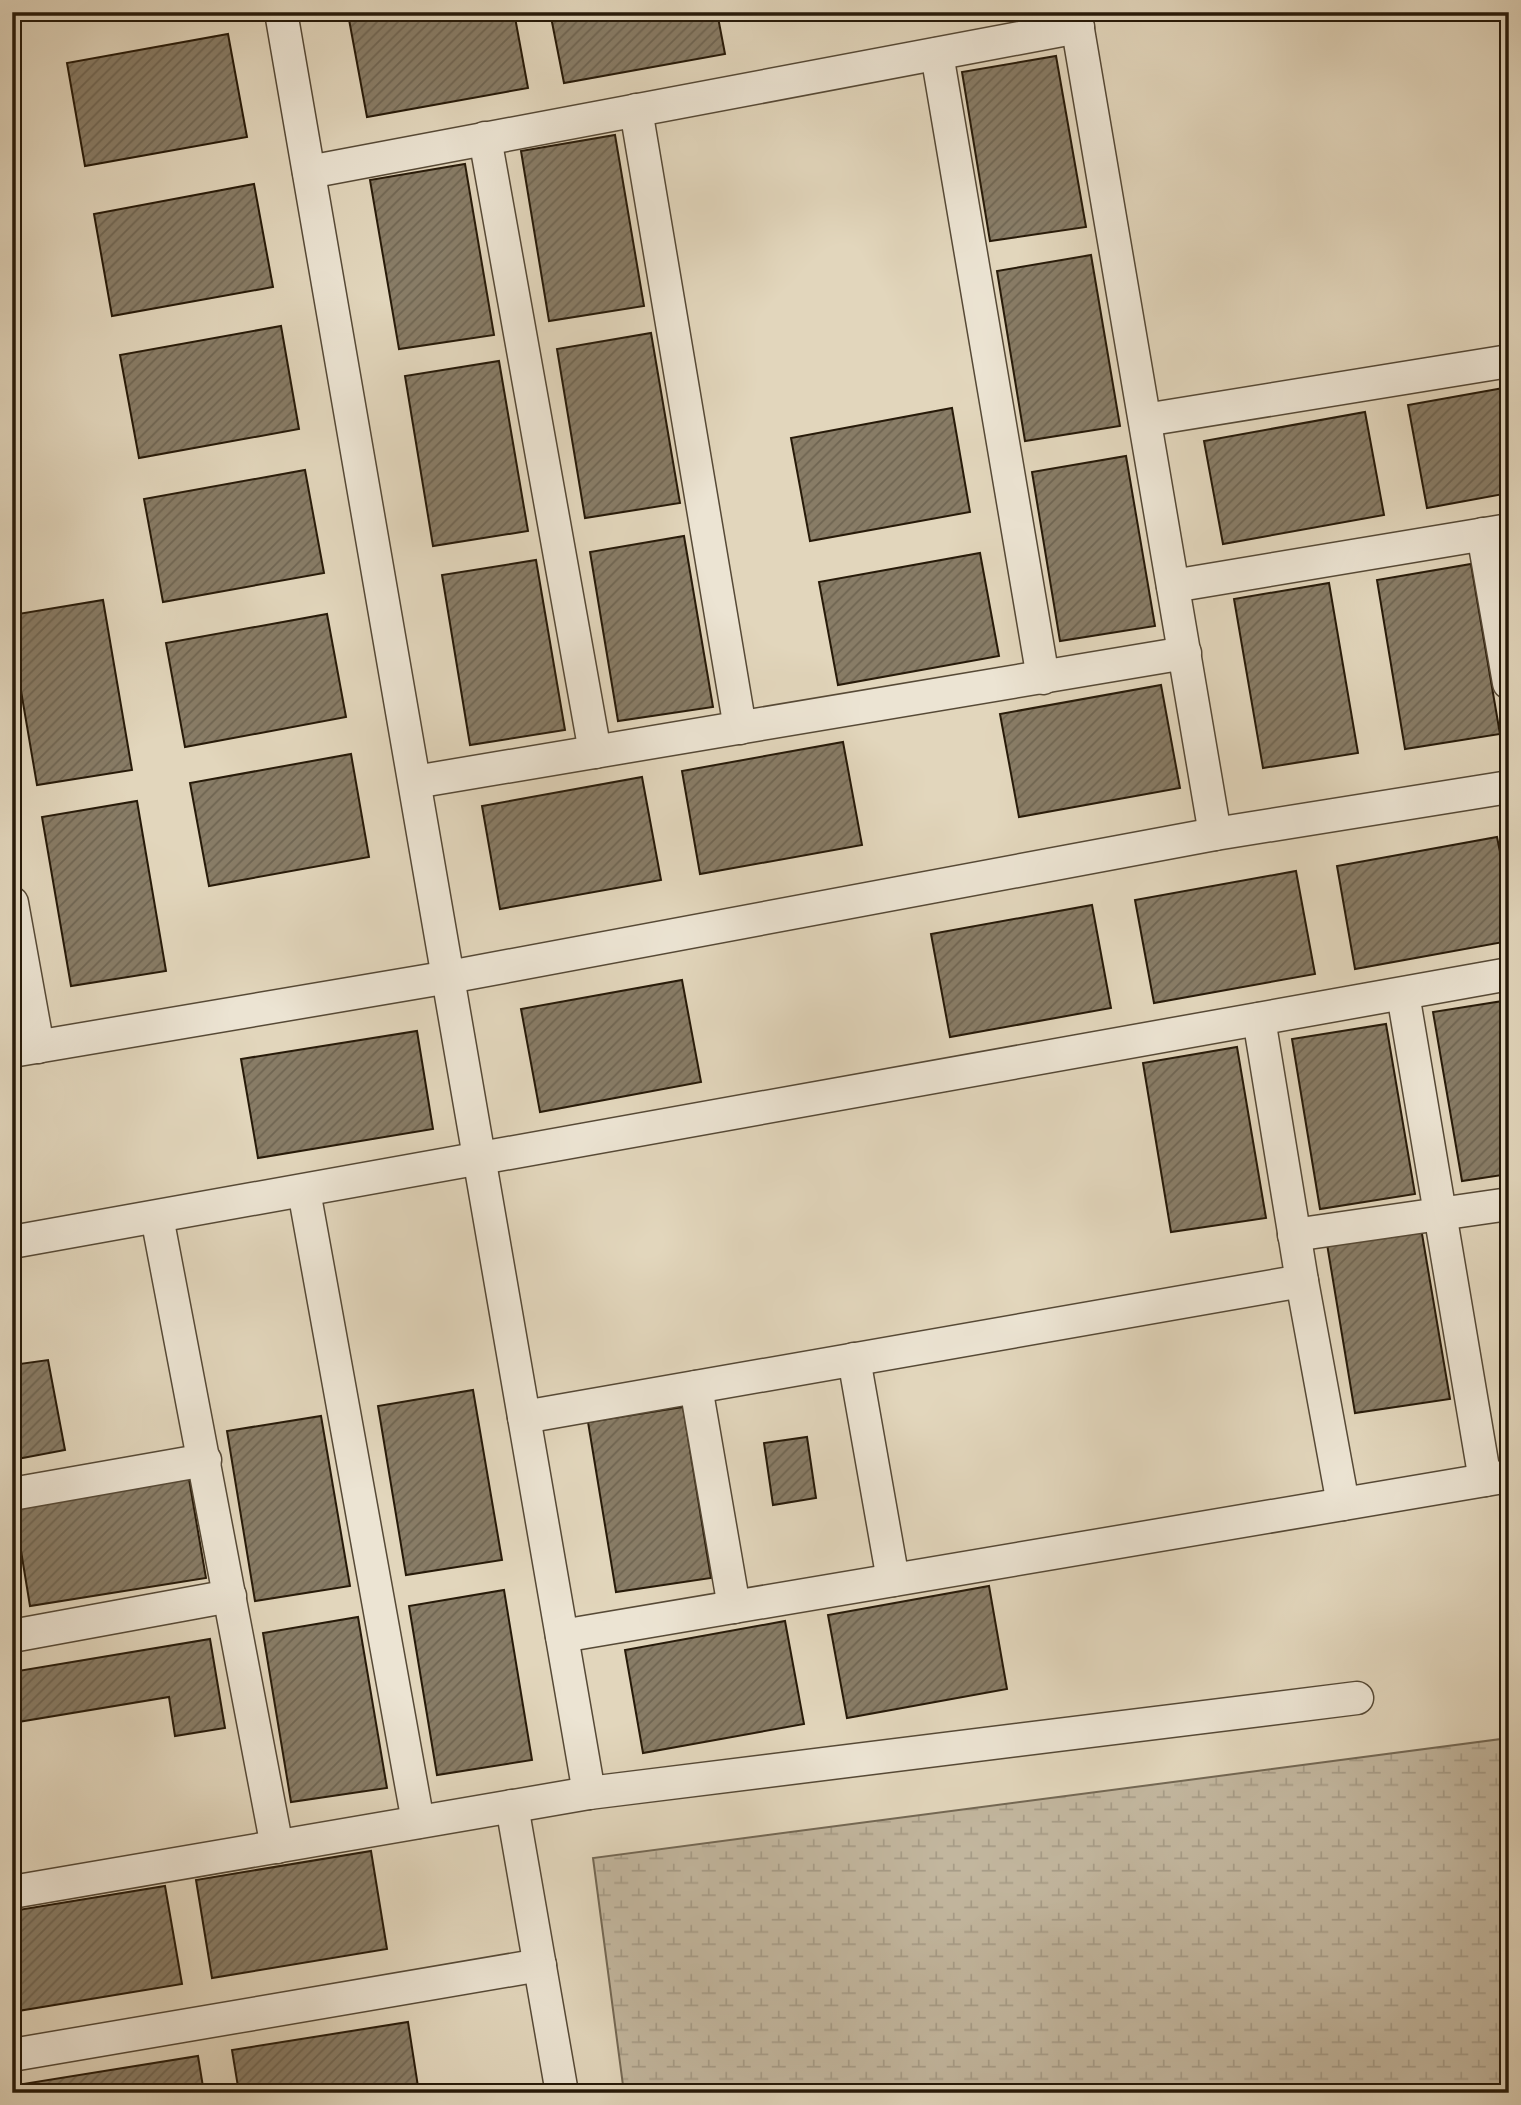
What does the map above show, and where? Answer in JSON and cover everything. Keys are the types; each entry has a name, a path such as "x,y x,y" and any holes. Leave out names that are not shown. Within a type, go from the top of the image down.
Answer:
{"street":[{"path":"281,12 589,1793"},
{"path":"309,172 937,54 1076,20 1215,834"},
{"path":"937,54 1044,678"},
{"path":"636,110 740,728"},
{"path":"485,138 595,752"},
{"path":"1145,420 1509,361"},
{"path":"1173,586 1496,532 1509,683"},
{"path":"415,782 1185,653"},
{"path":"12,904 25,1049 449,976 1215,834 1509,787"},
{"path":"12,1242 1509,974"},
{"path":"562,1636 1497,1478 1441,1215 1403,993"},
{"path":"1259,1019 1294,1235 1343,1504"},
{"path":"304,1191 418,1822"},
{"path":"1294,1235 1509,1205"},
{"path":"157,1217 277,1847"},
{"path":"524,1417 1302,1281"},
{"path":"854,1359 893,1580"},
{"path":"696,1387 734,1607"},
{"path":"12,1494 205,1460"},
{"path":"12,1636 230,1596"},
{"path":"12,1892 589,1793 1357,1698"},
{"path":"512,1806 562,2093"},
{"path":"12,2055 540,1965"}],"green space":[{"path":"1509,1738 1509,2093 624,2093 593,1858"}],"building":[{"path":"514,12 528,88 367,117 348,14"},
{"path":"550,12 717,12 725,54 564,83"},
{"path":"228,34 247,137 85,166 67,63"},
{"path":"1056,56 1086,227 990,241 962,72"},
{"path":"615,135 644,306 549,321 521,151"},
{"path":"465,164 494,335 399,349 370,180"},
{"path":"254,184 273,287 112,316 94,214"},
{"path":"1091,255 1120,426 1025,441 997,271"},
{"path":"281,326 299,429 139,458 120,355"},
{"path":"651,333 680,503 585,518 557,349"},
{"path":"499,361 528,531 433,546 405,376"},
{"path":"1509,387 1509,493 1427,508 1408,405"},
{"path":"952,408 970,512 810,541 791,438"},
{"path":"1365,412 1384,515 1223,544 1204,441"},
{"path":"1126,456 1155,626 1060,641 1032,472"},
{"path":"305,470 324,573 163,602 144,499"},
{"path":"684,536 713,707 618,721 590,552"},
{"path":"980,553 999,656 838,685 819,582"},
{"path":"536,560 565,730 470,745 442,575"},
{"path":"1471,564 1500,734 1405,749 1377,580"},
{"path":"1329,583 1358,753 1263,768 1234,599"},
{"path":"103,600 132,770 37,785 12,638 12,615"},
{"path":"327,614 346,717 185,747 166,643"},
{"path":"1161,685 1180,788 1019,817 1000,714"},
{"path":"843,742 862,845 700,874 682,771"},
{"path":"351,754 369,857 209,886 190,783"},
{"path":"642,777 661,880 500,909 482,806"},
{"path":"137,801 166,971 71,986 42,817"},
{"path":"1497,837 1509,897 1509,941 1355,969 1337,866"},
{"path":"1296,871 1315,974 1154,1003 1135,900"},
{"path":"1092,905 1111,1008 950,1037 931,934"},
{"path":"682,980 701,1082 540,1112 521,1009"},
{"path":"1509,1000 1509,1174 1462,1181 1433,1012"},
{"path":"1386,1024 1415,1194 1320,1209 1292,1039"},
{"path":"417,1031 433,1129 258,1158 241,1059"},
{"path":"1237,1047 1266,1218 1171,1232 1143,1063"},
{"path":"1421,1228 1450,1399 1355,1413 1327,1244"},
{"path":"48,1360 65,1450 12,1460 12,1365"},
{"path":"473,1390 502,1560 406,1575 378,1406"},
{"path":"683,1407 711,1578 616,1592 588,1422"},
{"path":"321,1416 350,1586 255,1601 227,1431"},
{"path":"807,1437 816,1498 773,1505 764,1443"},
{"path":"189,1479 206,1578 30,1606 14,1508"},
{"path":"989,1586 1007,1689 847,1718 828,1615"},
{"path":"504,1590 532,1760 437,1775 409,1606"},
{"path":"358,1617 387,1788 291,1802 263,1633"},
{"path":"785,1621 804,1724 643,1753 625,1650"},
{"path":"210,1639 225,1728 175,1736 169,1697 12,1723 12,1672"},
{"path":"371,1851 387,1949 212,1978 196,1880"},
{"path":"165,1886 182,1984 12,2012 12,1911"},
{"path":"408,2022 419,2093 239,2093 232,2050"},
{"path":"198,2056 204,2093 24,2093 23,2084"}]}
